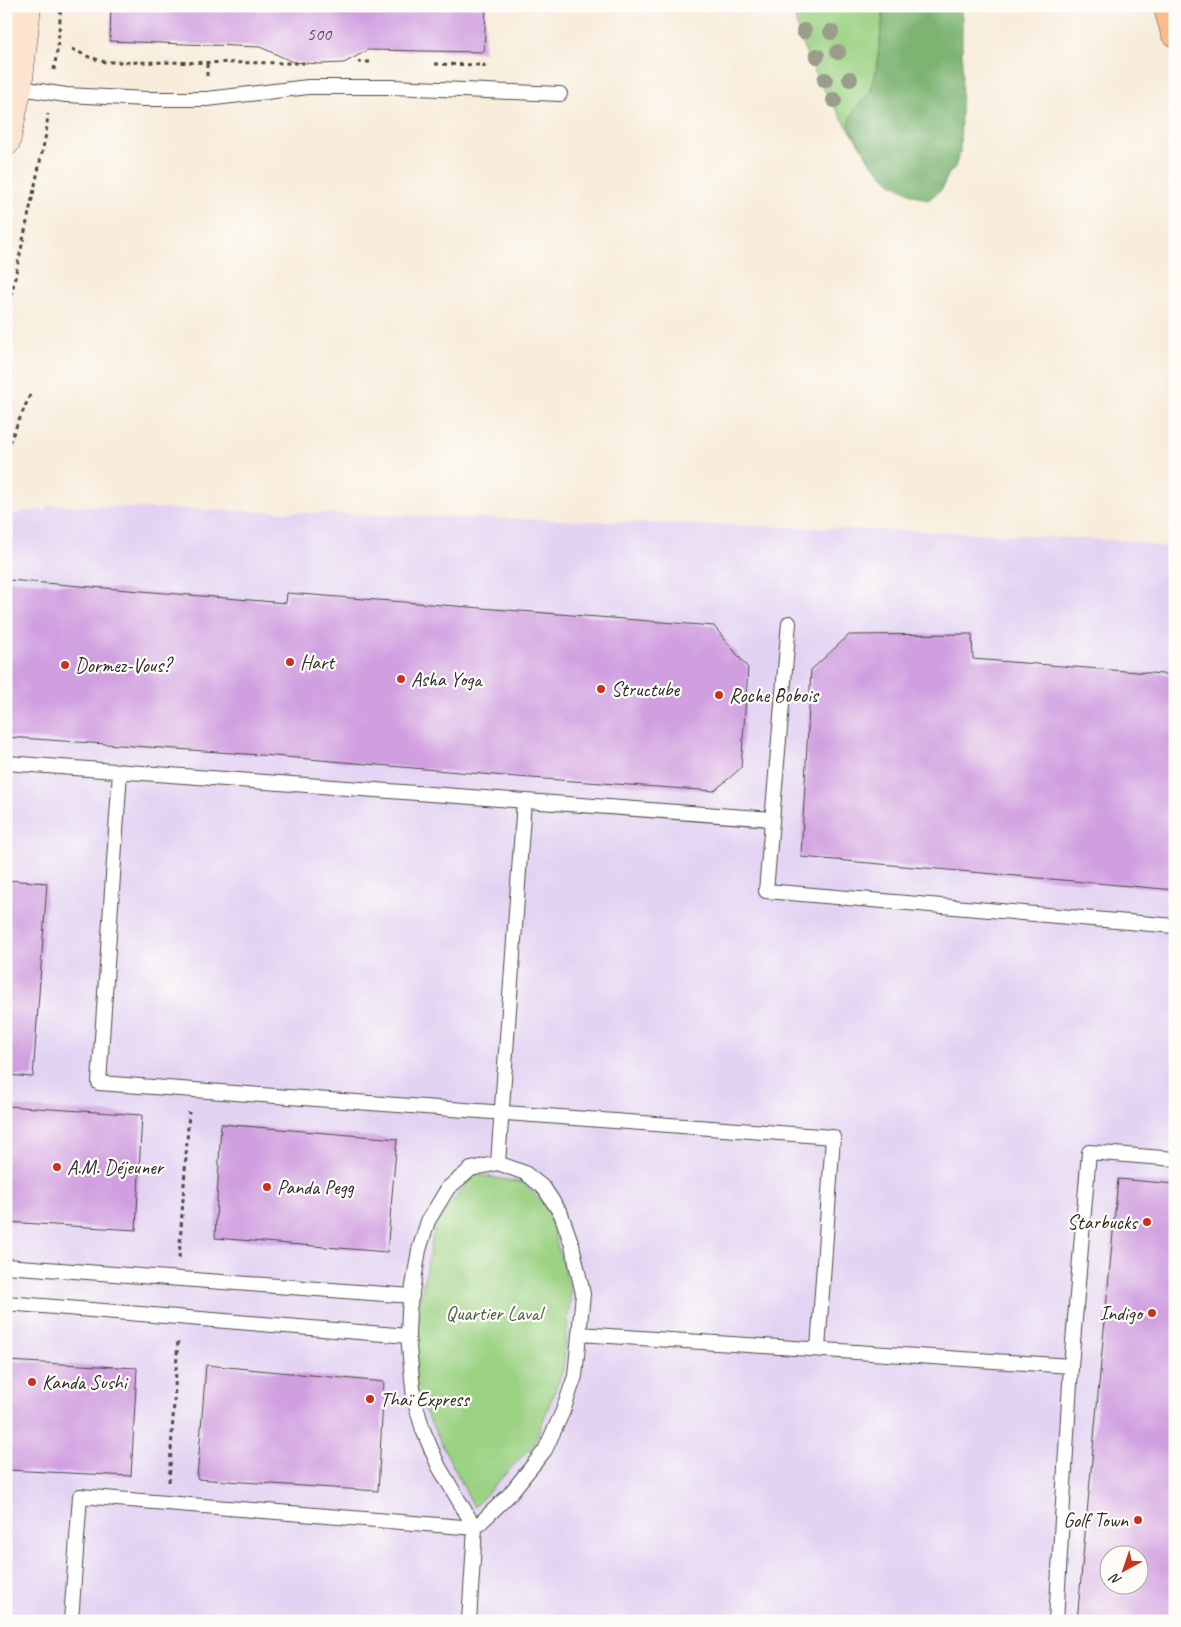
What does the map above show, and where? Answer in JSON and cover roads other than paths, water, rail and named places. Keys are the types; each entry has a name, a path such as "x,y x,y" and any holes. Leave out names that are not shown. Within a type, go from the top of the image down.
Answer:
{"highway":[{"path":"1166,6 1175,33"}],"street":[{"path":"6,142 12,87 27,6"}],"lane":[{"path":"12,87 66,95 154,99 207,99 308,87 392,87 560,94"},
{"path":"789,623 766,890 1175,926"},
{"path":"6,763 772,819"},
{"path":"120,772 99,1083 833,1137 818,1349"},
{"path":"498,1163 524,801"},
{"path":"1056,1621 1071,1366 1089,1152 1175,1159"},
{"path":"70,1621 80,1496 475,1528 509,1496 545,1450 563,1410 575,1376 583,1294 572,1245 560,1214 544,1188 525,1173 498,1163 471,1169 448,1188 428,1221 419,1250 409,1310 408,1336 414,1399 423,1430 439,1467 475,1528 469,1621"},
{"path":"6,1266 412,1296"},
{"path":"6,1303 408,1336"},
{"path":"579,1334 1071,1366"}],"place":[{"name":"Hart","path":"290,662"},
{"name":"Dormez-Vous?","path":"65,665"},
{"name":"Asha Yoga","path":"401,679"},
{"name":"Structube","path":"601,689"},
{"name":"Roche Bobois","path":"719,695"},
{"name":"A.M. Déjeuner","path":"57,1167"},
{"name":"Panda Pegg","path":"267,1187"},
{"name":"Starbucks","path":"1147,1222"},
{"name":"Indigo","path":"1152,1313"},
{"name":"Kanda Sushi","path":"32,1382"},
{"name":"Thaï Express","path":"370,1399"},
{"name":"Golf Town","path":"1138,1520"}],"park label":[{"name":"Quartier Laval","path":"494,1313"}]}
